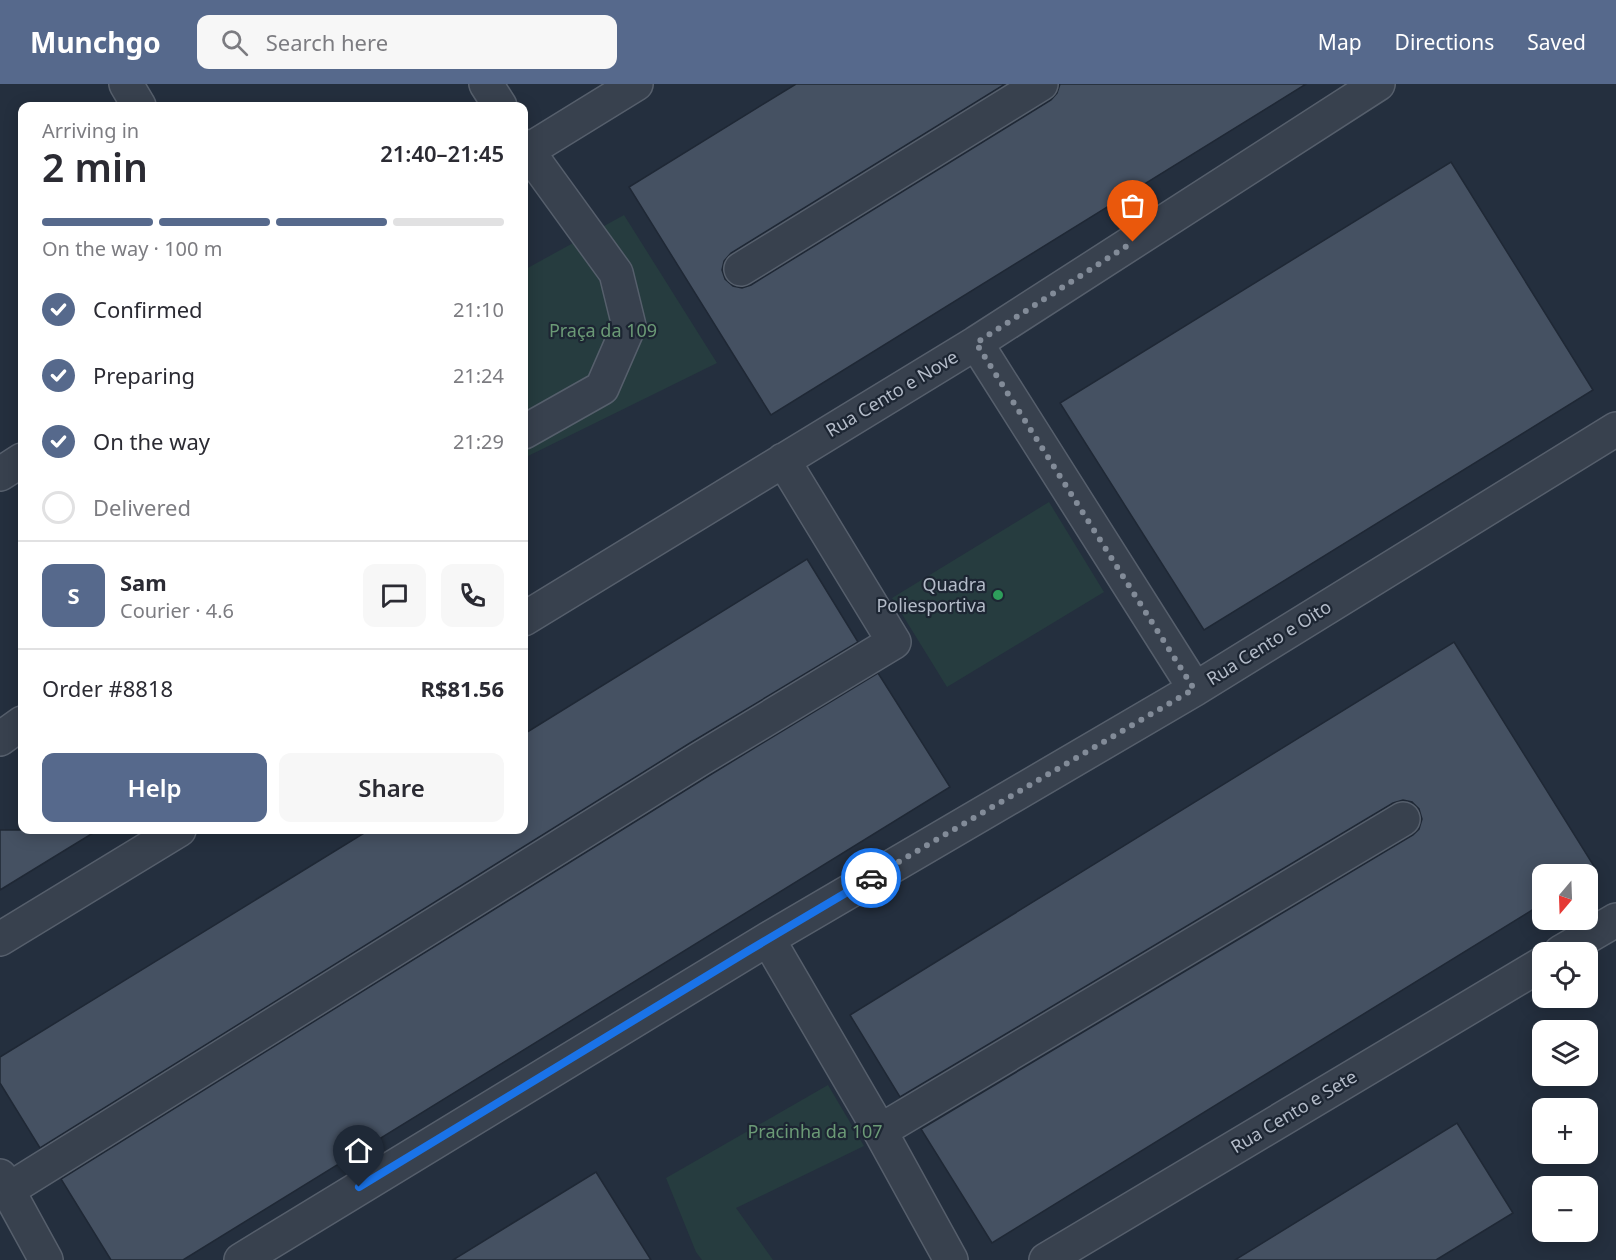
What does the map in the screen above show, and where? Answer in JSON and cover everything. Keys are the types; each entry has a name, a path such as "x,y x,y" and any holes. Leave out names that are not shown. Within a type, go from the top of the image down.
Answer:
{"street":[{"path":"126,84 137,102"},
{"path":"486,84 497,102"},
{"path":"528,148 636,84"},
{"path":"741,269 1041,84"},
{"name":"Rua Cento e Nove","path":"528,617 976,343 1378,84"},
{"path":"528,155 616,273 628,326 602,388 528,430"},
{"path":"976,343 1194,689"},
{"name":"Rua Cento e Oito","path":"241,1260 768,939 1194,689 1616,429"},
{"path":"46,1260 4,1183 894,642 783,460"},
{"path":"0,739 18,726"},
{"path":"880,1131 1403,819"},
{"path":"0,939 172,834"},
{"path":"1578,942 1616,920"},
{"path":"768,939 880,1131 951,1260"},
{"name":"Rua Cento e Sete","path":"1046,1260 1532,970"}],"green space":[{"name":"Praça da 109","path":"624,215 717,363 528,456 528,268"},
{"name":"Quadra Poliesportiva","path":"1049,502 1104,592 947,687 892,598"},
{"name":"Pracinha da 107","path":"828,1085 864,1146 736,1208 773,1260 702,1260 696,1252 666,1178"}],"building":[{"path":"796,84 1005,84 731,253 724,261 722,270 725,279 733,286 742,288 751,285 1051,100 1060,84 1306,84 771,415 629,187"},
{"path":"1451,162 1593,390 1204,630 1060,403"},
{"path":"807,559 858,642 690,743 40,1148 0,1083 0,1057 362,834 528,834 528,732"},
{"path":"1454,642 1593,864 1532,864 1532,910 992,1243 921,1129 1413,835 1419,829 1422,819 1419,809 1412,802 1403,800 1393,803 900,1097 850,1015"},
{"path":"878,673 950,787 183,1260 111,1260 61,1179"},
{"path":"0,830 18,830 18,834 91,834 0,890"},
{"path":"1457,1123 1513,1213 1436,1260 1235,1260"},
{"path":"596,1172 651,1260 453,1260 508,1226"}],"way so far":[{"path":"871,878 1194,689 976,343 1133,242"}],"place":[{"name":"Quadra Poliesportiva","path":"998,595"}],"route":[{"path":"359,1187 871,878"}]}
